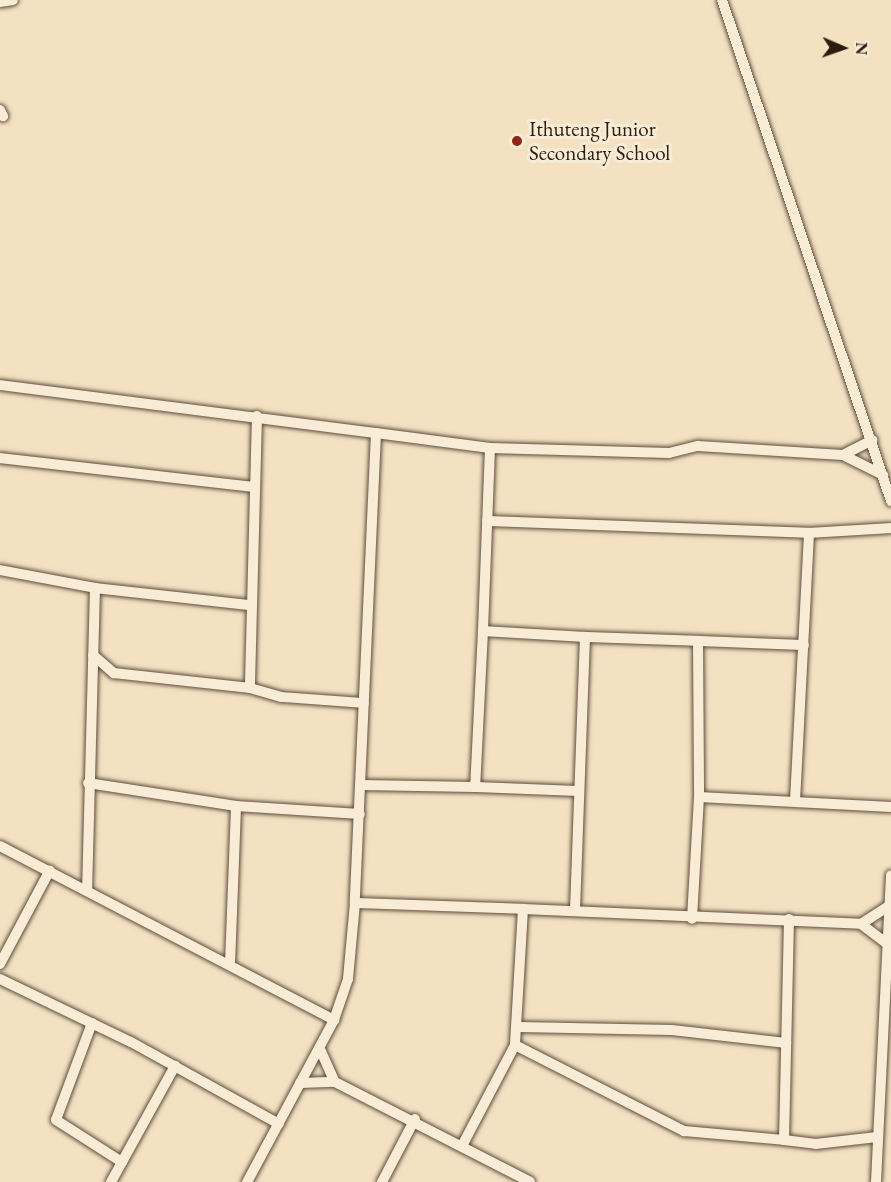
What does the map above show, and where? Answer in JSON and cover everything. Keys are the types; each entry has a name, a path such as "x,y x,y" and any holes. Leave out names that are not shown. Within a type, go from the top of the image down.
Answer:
{"street":[{"path":"0,2 13,0"},
{"path":"722,0 891,501"},
{"path":"0,385 257,416 490,448 669,453 698,446 843,455 884,475"},
{"path":"250,688 249,604 257,416"},
{"path":"248,1182 320,1049 334,1020 348,979 360,814 376,433"},
{"path":"843,455 872,440"},
{"path":"475,787 490,448"},
{"path":"0,458 253,487"},
{"path":"487,521 809,533 891,528"},
{"path":"795,801 809,533"},
{"path":"0,570 95,588 249,604"},
{"path":"87,889 88,783 95,588"},
{"path":"483,631 804,645"},
{"path":"574,910 585,637"},
{"path":"692,919 699,797 698,641"},
{"path":"93,655 114,673 250,688 282,697 364,703"},
{"path":"88,783 236,806 360,814"},
{"path":"361,785 579,791"},
{"path":"699,797 891,807"},
{"path":"230,964 236,806"},
{"path":"0,846 87,889 334,1020"},
{"path":"0,964 50,870"},
{"path":"876,1182 891,875"},
{"path":"355,903 574,910 692,919 789,919 861,924 888,944"},
{"path":"861,924 890,905"},
{"path":"464,1144 515,1045 519,1027 523,909"},
{"path":"784,1140 789,919"},
{"path":"0,979 175,1066 279,1124"},
{"path":"92,1023 56,1120 122,1162"},
{"path":"519,1027 672,1030 786,1043"},
{"path":"515,1045 684,1131 816,1144 877,1137"},
{"path":"320,1049 335,1082"},
{"path":"111,1182 175,1066"},
{"path":"300,1083 335,1082 464,1144 530,1182"},
{"path":"382,1182 415,1119"}],"place":[{"name":"Ithuteng Junior Secondary School","path":"517,141"}]}
